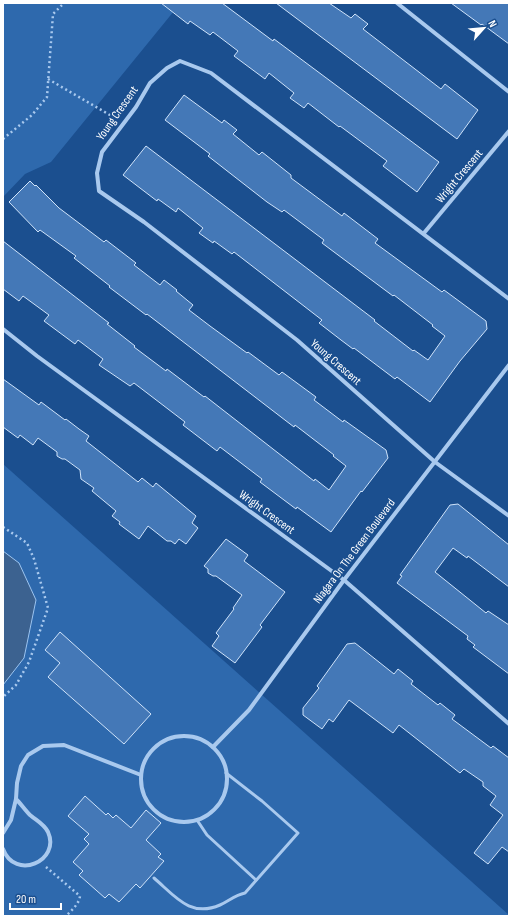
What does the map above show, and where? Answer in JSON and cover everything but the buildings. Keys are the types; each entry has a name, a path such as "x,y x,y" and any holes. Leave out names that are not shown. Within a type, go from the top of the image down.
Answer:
{"street":[{"path":"397,3 464,54 509,92"},
{"name":"Young Crescent","path":"509,299 424,233 211,73 180,61 167,68 150,83 136,107 102,152 97,174 99,191 144,222 296,340 435,462 509,516"},
{"name":"Wright Crescent","path":"424,233 509,131"},
{"name":"Wright Crescent","path":"3,329 37,356 344,580 509,724"},
{"name":"Niagara On The Green Boulevard","path":"212,747 248,710 344,580 509,365"},
{"path":"187,736 201,739 212,747 222,759 226,773 226,788 220,802 210,813 197,820 183,822 169,820 158,813 148,803 142,790 140,775 144,763 151,751 161,742 174,737 187,736"},
{"path":"3,833 11,820 16,798 20,766 28,755 43,746 64,745 140,775"},
{"path":"3,849 10,860 17,864 29,865 40,861 46,856 49,849 50,841 45,826 31,816 16,798"}],"lane":[{"path":"154,878 185,905 200,910 212,908 222,904 238,894 245,893 298,832 226,773"},
{"path":"197,820 207,835 256,880"}],"path":[{"path":"3,139 32,115 47,97 53,14 64,3"},
{"path":"48,79 124,123"},
{"path":"3,527 27,543 34,559 48,608 29,662 16,685 3,697"},
{"path":"40,861 80,896 80,900 66,916"}],"shaded area":[{"path":"3,3 170,3 174,11 51,162 25,174 3,197"},
{"path":"3,464 509,915 509,916 3,916"},
{"path":"3,551 19,563 36,600 24,658 3,685"}]}
